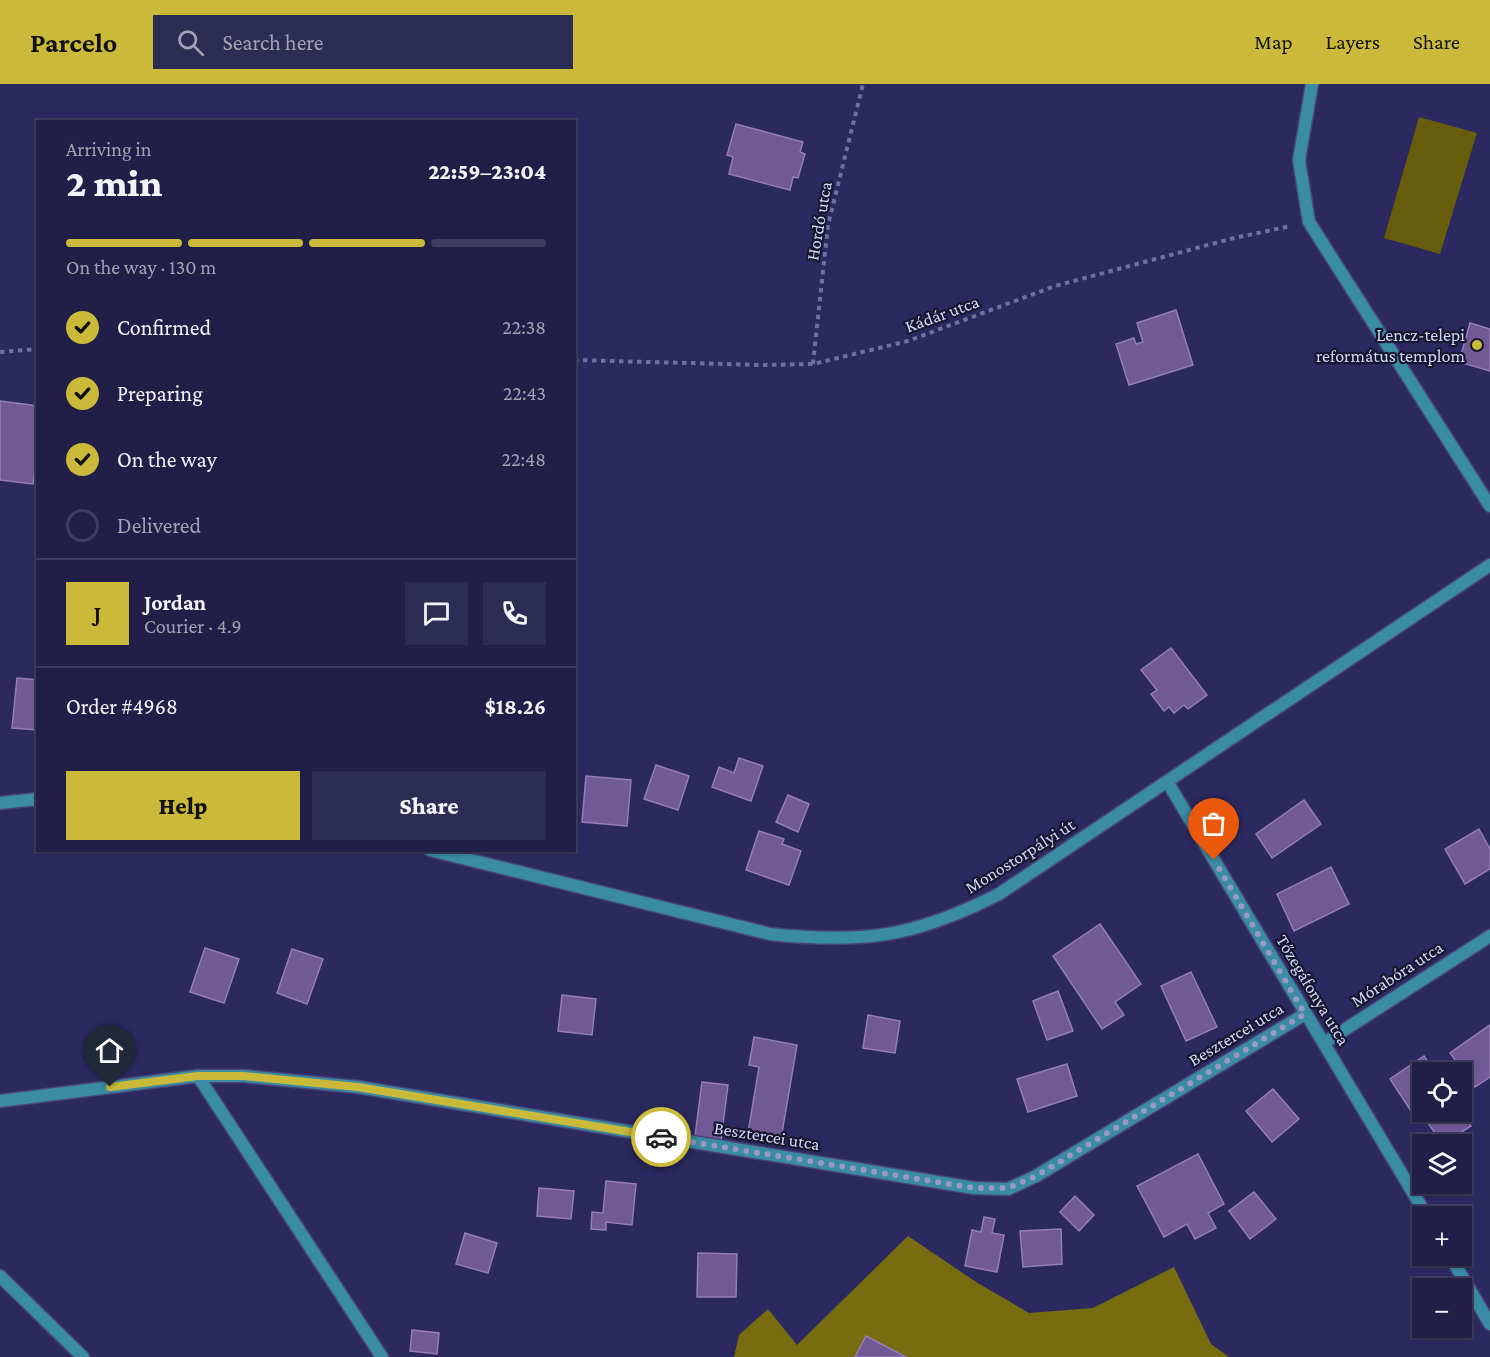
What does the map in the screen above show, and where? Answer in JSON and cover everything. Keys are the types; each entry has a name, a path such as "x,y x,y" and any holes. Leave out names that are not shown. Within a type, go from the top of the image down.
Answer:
{"street":[{"path":"1312,84 1299,160 1309,222 1490,506"},
{"name":"Monostorpályi út","path":"438,852 770,934 818,939 868,938 928,925 960,914 999,894 1168,783 1490,565"},
{"name":"Tőzegáfonya utca","path":"1168,783 1421,1206"},
{"path":"0,803 36,799"},
{"name":"Mórabóra utca","path":"1324,1043 1490,936"},
{"name":"Besztercei utca","path":"0,1101 198,1076 244,1076 358,1087 974,1188 1008,1188 1036,1176 1305,1014"},
{"path":"198,1076 382,1357"},
{"path":"1456,1266 1490,1324"},
{"path":"0,1276 83,1357"}],"path":[{"name":"Hordó utca","path":"813,364 828,225 863,84"},
{"name":"Kádár utca","path":"576,360 763,365 813,364 908,341 1055,286 1234,238 1309,222"},
{"path":"0,352 36,349"}],"shaded area":[{"path":"1419,117 1477,133 1440,254 1384,238"},
{"path":"908,1236 976,1282 1029,1313 1093,1308 1174,1267 1211,1344 1229,1357 734,1357 739,1335 768,1309 797,1345"}],"building":[{"path":"736,124 803,142 800,152 805,154 798,178 793,177 790,190 729,174 733,157 727,155"},
{"path":"1176,310 1193,365 1129,385 1116,344 1134,338 1136,344 1143,342 1137,323"},
{"name":"Lencz-telepi református templom","path":"1470,323 1490,329 1490,371 1459,362"},
{"path":"0,401 36,406 36,462 33,484 0,480"},
{"path":"1171,648 1207,695 1188,709 1184,705 1174,713 1169,707 1164,711 1151,694 1157,690 1141,670"},
{"path":"17,678 36,680 36,730 12,728"},
{"path":"739,758 763,766 751,801 712,787 719,767 734,773"},
{"path":"656,765 689,776 678,810 644,799"},
{"path":"586,776 631,780 627,826 582,822"},
{"path":"788,795 809,804 798,832 776,822"},
{"path":"1304,800 1321,824 1272,858 1256,834"},
{"path":"1479,829 1490,849 1490,869 1465,884 1445,849"},
{"path":"759,831 784,839 782,844 801,851 789,885 746,870"},
{"path":"1331,867 1349,904 1294,931 1277,894"},
{"path":"1100,924 1141,984 1115,1002 1124,1015 1102,1029 1053,956"},
{"path":"205,948 239,959 224,1003 190,992"},
{"path":"292,949 323,959 307,1004 277,993"},
{"path":"1191,972 1217,1027 1186,1041 1161,986"},
{"path":"1058,991 1073,1031 1047,1040 1033,1001"},
{"path":"562,995 596,999 592,1035 558,1031"},
{"path":"868,1015 900,1021 895,1053 863,1048"},
{"path":"1490,1025 1490,1077 1475,1087 1472,1083 1472,1062 1457,1062 1450,1053"},
{"path":"754,1037 797,1045 781,1139 748,1133 759,1067 749,1065"},
{"path":"1424,1056 1428,1062 1415,1062"},
{"path":"1067,1064 1077,1096 1028,1112 1017,1079"},
{"path":"1412,1064 1412,1110 1411,1111 1390,1079"},
{"path":"702,1082 728,1085 721,1140 695,1136"},
{"path":"1273,1089 1299,1119 1272,1142 1246,1111"},
{"path":"1427,1122 1468,1122 1471,1126 1459,1134 1436,1134"},
{"path":"1198,1154 1224,1204 1208,1213 1216,1228 1195,1239 1187,1224 1164,1237 1137,1186"},
{"path":"606,1181 636,1184 632,1225 606,1222 606,1230 591,1229 592,1212 603,1213"},
{"path":"539,1188 574,1191 571,1219 537,1216"},
{"path":"1254,1192 1276,1219 1250,1239 1229,1211"},
{"path":"1075,1196 1094,1215 1079,1231 1060,1212"},
{"path":"984,1217 995,1219 992,1233 1004,1235 997,1272 965,1266 972,1230 981,1232"},
{"path":"1061,1229 1062,1264 1023,1267 1020,1231"},
{"path":"465,1233 497,1243 488,1273 456,1264"},
{"path":"698,1253 737,1254 736,1297 697,1297"},
{"path":"412,1330 439,1333 437,1354 410,1351"},
{"path":"866,1336 906,1357 855,1357"}],"way so far":[{"path":"661,1137 974,1188 1008,1188 1036,1176 1305,1014 1214,860"}],"place":[{"name":"Lencz-telepi református templom","path":"1477,345"}],"route":[{"path":"110,1087 198,1076 244,1076 358,1087 661,1137"}]}
